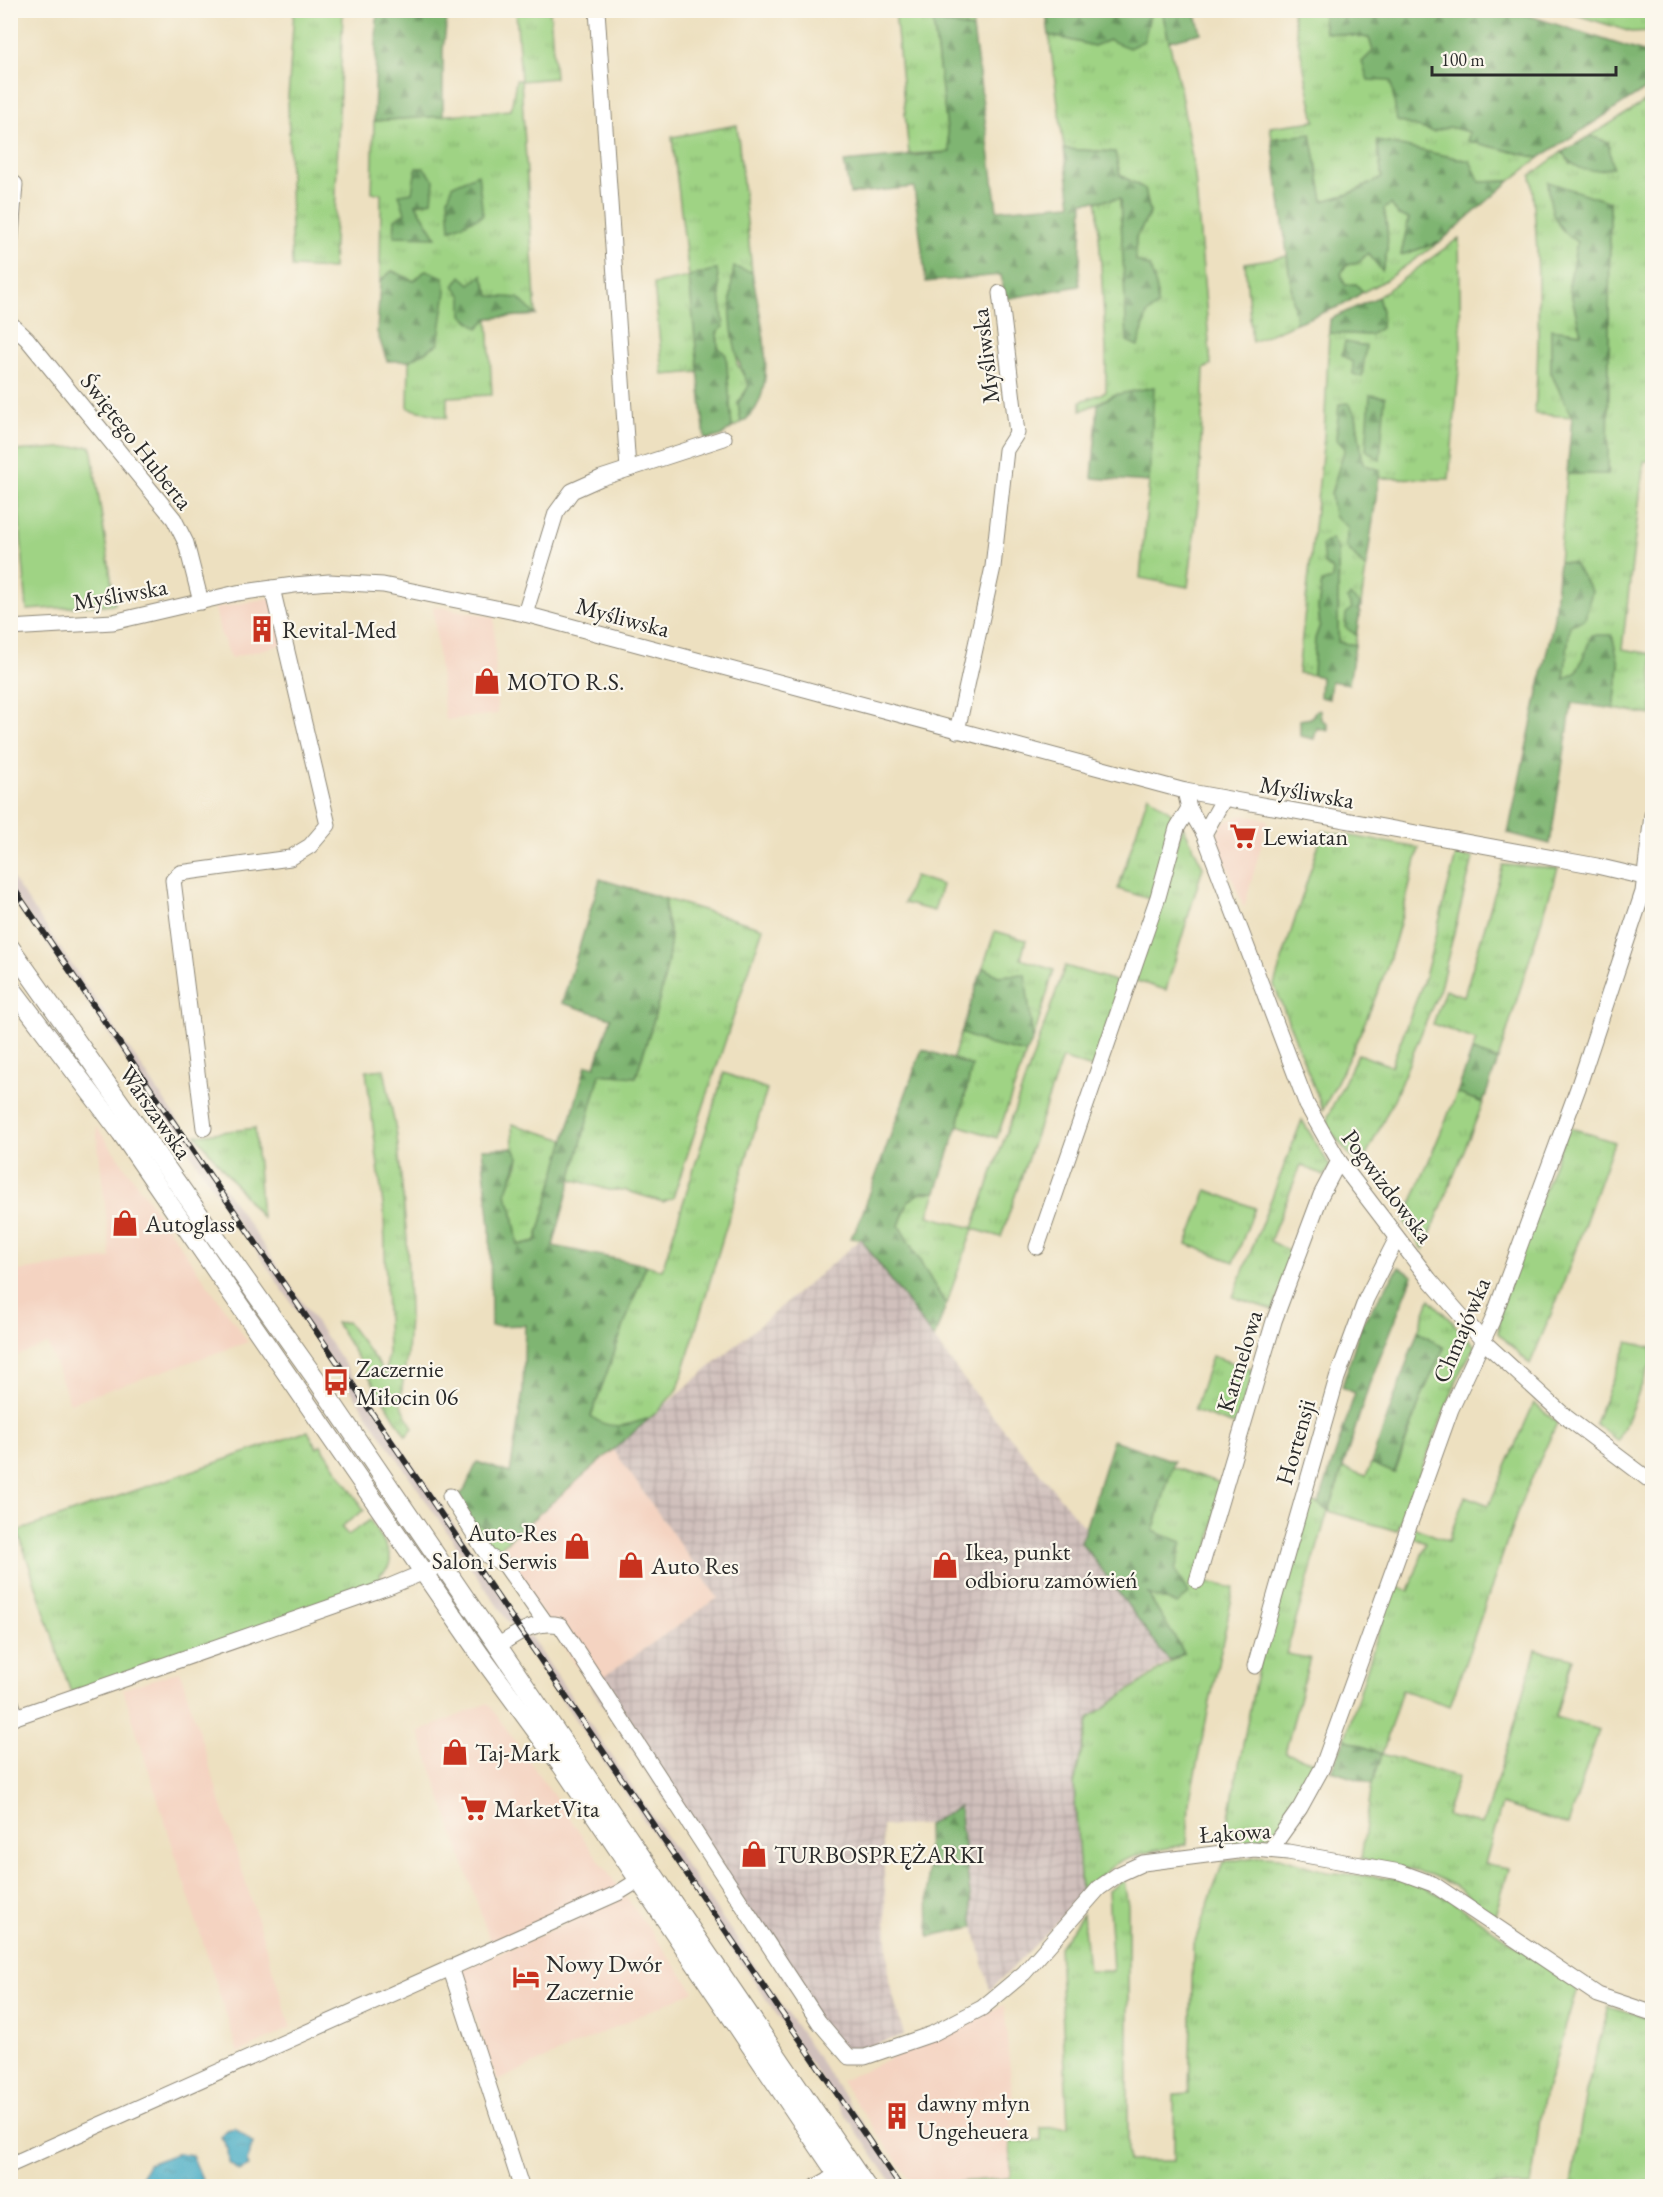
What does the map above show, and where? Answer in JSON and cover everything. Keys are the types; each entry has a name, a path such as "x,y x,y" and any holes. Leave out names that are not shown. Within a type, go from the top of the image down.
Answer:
{"main road":[{"name":"Warszawska","path":"10,947 261,1305 316,1379 499,1645 645,1876"},
{"name":"Warszawska","path":"10,986 121,1133 423,1572 561,1765 645,1876"},
{"path":"645,1876 841,2181"},
{"path":"645,1876 866,2187"}],"street":[{"path":"597,10 628,469"},
{"path":"10,248 15,184"},
{"name":"Myśliwska","path":"957,731 993,567 1006,450 1017,433 1000,293"},
{"name":"Świętego Huberta","path":"10,323 27,339 174,519 186,543 201,602"},
{"path":"525,614 556,513 572,491 628,469 724,438"},
{"name":"Myśliwska","path":"10,628 112,622 272,588 329,582 383,585 525,614 957,731 1223,800 1648,878"},
{"path":"204,1128 173,880 180,873 290,858 310,846 328,825 272,588"},
{"name":"Pogwizdowska","path":"1185,791 1189,808 1204,834 1303,1096 1322,1135 1339,1161 1397,1238 1484,1342 1566,1417 1653,1482"},
{"path":"1204,834 1223,800"},
{"path":"1037,1247 1158,897 1177,828 1189,808"},
{"name":"Chmajówka","path":"1271,1849 1300,1808 1322,1768 1451,1409 1484,1342 1578,1088 1648,878 1653,815"},
{"name":"Karmelowa","path":"1197,1581 1274,1321 1321,1195 1339,1161"},
{"name":"Hortensji","path":"1255,1666 1337,1378 1366,1299 1397,1238"},
{"path":"450,1496 488,1556 505,1565 545,1622 529,1627 499,1645"},
{"path":"10,1700 13,1718 442,1564"},
{"name":"Łąkowa","path":"545,1622 560,1625 819,2022 837,2046 849,2057 865,2057 922,2037 957,2023 982,2008 1024,1973 1099,1888 1119,1874 1143,1863 1254,1849 1271,1849 1400,1872 1433,1884 1598,1995 1653,2013"},
{"path":"10,2165 618,1893 645,1876"},
{"path":"450,1967 520,2187"},
{"path":"817,2187 841,2181"}],"shaded area":[{"path":"280,596 291,642 231,658 220,632 215,608"},
{"path":"433,606 494,617 497,714 445,720"},
{"path":"1242,815 1268,820 1244,908 1217,840 1219,828 1225,822"},
{"path":"11,876 519,1620 511,1626 11,890"},
{"path":"96,1126 248,1342 70,1403 48,1344 11,1358 11,1272 111,1258"},
{"path":"861,1239 974,1393 1085,1528 1081,1543 1169,1661 1089,1718 1074,1784 1081,1892 1055,1925 990,1990 974,1927 959,1808 927,1825 882,1826 889,1981 904,2035 863,2048 830,2050 590,1686 718,1598 613,1449"},
{"path":"613,1449 718,1598 590,1686 499,1550"},
{"path":"530,1636 906,2186 894,2186 521,1640"},
{"path":"180,1671 291,2028 238,2053 123,1689"},
{"path":"488,1703 619,1888 493,1942 489,1938 419,1732"},
{"path":"626,1897 694,1991 497,2081 459,1971"},
{"path":"1004,2005 1012,2093 1010,2178 946,2183 946,2186 914,2186 841,2081"}],"green space":[{"path":"1148,10 1150,15 1144,41 1129,48 1109,40 1094,46 1049,35 1046,11"},
{"path":"294,11 343,11 333,269 292,267 288,98"},
{"path":"377,11 448,11 443,50 443,116 374,121"},
{"path":"516,11 550,11 555,78 521,81 536,315 488,318 492,395 447,397 447,418 408,408 409,361 439,343 414,281 392,271 380,281 381,194 372,192 374,121 511,110 516,80 521,80"},
{"path":"895,11 971,11 973,29 933,20 950,152 909,154"},
{"path":"1148,11 1162,11 1180,88 1195,175 1211,365 1204,369 1199,495 1188,587 1140,578 1149,482 1114,395 1081,411 1081,401 1106,392 1106,349 1097,201 1120,199 1123,254 1138,345 1147,314 1135,260 1136,237 1150,213 1145,189 1120,175 1115,152 1064,149 1049,35 1094,46 1109,40 1150,15"},
{"path":"1162,11 1195,11 1201,33 1169,41"},
{"path":"1292,11 1322,11 1325,32 1369,38 1388,76 1433,132 1449,126 1469,132 1468,141 1539,158 1510,181 1480,182 1377,142 1382,178 1349,194 1323,201 1311,135 1272,139 1270,127 1315,121"},
{"path":"1322,11 1514,11 1646,53 1652,61 1652,85 1539,158 1468,141 1469,132 1449,127 1433,132 1397,121 1391,81 1368,80 1362,62 1373,51 1369,38 1325,32"},
{"path":"1564,11 1648,11 1652,12 1652,31 1631,32"},
{"path":"933,20 973,29 997,210 1071,204 1064,149 1115,152 1120,175 1145,189 1150,213 1136,237 1135,260 1150,267 1157,290 1157,306 1147,314 1138,346 1127,341 1120,199 1083,202 1079,286 1005,299 1001,275 926,282 914,187 850,194 844,162 950,152"},
{"path":"1652,97 1652,461 1644,461 1622,649 1652,654 1652,715 1614,709 1619,664 1592,635 1577,673 1564,680 1573,563 1559,562 1567,474 1608,473 1610,202 1577,241 1569,286 1581,333 1551,329 1551,373 1572,417 1535,414 1538,294 1531,175 1562,152 1571,164 1608,142 1590,136"},
{"path":"737,125 752,272 734,268 737,364 750,386 738,403 741,423 732,428 726,355 718,347 717,269 689,277 672,137"},
{"path":"1311,134 1323,201 1349,194 1382,178 1377,141 1470,161 1480,182 1510,181 1440,242 1401,255 1409,218 1398,215 1391,204 1384,209 1387,240 1382,271 1368,253 1358,263 1346,265 1341,274 1345,285 1356,284 1363,292 1343,305 1296,323 1272,139"},
{"path":"1590,136 1608,142 1613,167 1584,170 1573,164 1562,152"},
{"path":"416,168 424,168 434,180 432,201 416,204 436,237 394,236 395,219 405,213 399,194 412,192"},
{"path":"478,174 483,215 450,230 448,198 453,185"},
{"path":"1548,182 1610,202 1608,474 1567,474 1572,417 1551,373 1551,329 1581,333 1569,286 1577,242 1563,230 1554,217"},
{"path":"1391,204 1409,218 1401,255 1440,242 1384,281 1363,292 1356,284 1345,285 1341,274 1346,265 1358,263 1368,253 1382,270 1388,240 1384,209"},
{"path":"1459,238 1461,348 1449,479 1379,478 1380,470 1363,464 1356,415 1331,493 1348,527 1346,546 1366,569 1355,645 1338,642 1338,550 1324,563 1333,570 1332,579 1322,582 1318,608 1320,625 1315,639 1313,675 1298,673 1324,437 1329,333 1370,335 1382,311 1378,297"},
{"path":"1287,256 1296,323 1252,342 1245,263"},
{"path":"734,267 752,272 765,354 762,394 754,411 741,423 738,403 749,386 738,358 732,328 731,297"},
{"path":"717,269 724,327 717,332 718,347 726,355 732,428 721,436 705,440 689,277"},
{"path":"426,270 443,277 446,291 438,344 409,361 387,361 377,332 380,281 392,271 414,281"},
{"path":"482,275 490,296 518,298 536,315 488,318 478,328 462,315 462,296 454,286 461,276 470,284"},
{"path":"689,277 700,372 663,375 654,284"},
{"path":"1378,297 1382,311 1381,328 1370,335 1329,333 1330,319"},
{"path":"1345,342 1366,346 1362,377 1353,374 1353,363 1342,355"},
{"path":"1154,387 1149,482 1092,478 1098,404 1114,395"},
{"path":"1370,395 1385,397 1380,460 1366,450"},
{"path":"1348,403 1356,415 1363,464 1380,470 1366,569 1346,546 1348,527 1334,516 1331,494 1345,448 1336,439 1339,404"},
{"path":"91,446 115,604 27,610 14,451"},
{"path":"1331,539 1338,550 1338,642 1355,645 1349,684 1331,681 1329,699 1320,697 1321,677 1313,675 1315,639 1320,625 1318,608 1322,582 1332,579 1333,570 1324,563 1322,545"},
{"path":"1559,562 1573,563 1592,591 1585,619 1570,625 1564,679 1577,672 1592,635 1612,635 1619,664 1614,709 1572,703 1550,844 1508,833 1554,618"},
{"path":"1350,596 1361,604 1356,635 1345,627 1346,614 1352,608 1347,599"},
{"path":"1316,710 1320,710 1321,719 1328,724 1328,731 1317,728 1314,739 1300,736 1300,720 1311,718"},
{"path":"1148,795 1175,816 1150,899 1118,889"},
{"path":"1183,826 1203,867 1166,990 1133,980"},
{"path":"1323,831 1419,848 1398,929 1380,985 1323,1110 1274,985"},
{"path":"1456,855 1473,858 1440,988 1395,1097 1360,1168 1328,1128 1328,1116 1358,1054 1391,1066 1425,977"},
{"path":"1503,865 1558,868 1498,1060 1472,1051 1476,1040 1433,1024 1445,990 1464,996"},
{"path":"914,876 942,885 934,911 904,903"},
{"path":"600,879 666,899 665,912 670,933 668,962 636,1077 600,1074 553,1246 646,1265 591,1416 612,1426 627,1425 650,1418 511,1538 470,1521 457,1497 464,1491 477,1462 510,1473 523,1391 525,1325 491,1326 490,1227 482,1149 513,1148 519,1157 506,1194 512,1209 518,1245 536,1241 586,1065 595,1066 611,1018 562,1003"},
{"path":"666,899 763,928 673,1198 663,1202 624,1190 609,1190 571,1179 600,1074 636,1077 668,961 670,938 665,912"},
{"path":"995,931 1026,940 1021,959 1054,970 1033,1040 1025,974 998,976 983,967"},
{"path":"1065,966 1122,983 1095,1069 1062,1058 1001,1237 973,1229 946,1305 899,1226 908,1201 922,1192 936,1192 928,1216 973,1228"},
{"path":"983,967 998,976 1025,974 1033,1040 1026,1053 988,1044 961,1033"},
{"path":"961,1033 988,1044 1026,1053 997,1138 958,1125 972,1066 953,1058"},
{"path":"922,1049 972,1066 958,1125 936,1192 922,1192 908,1201 899,1226 946,1305 934,1339 861,1239 850,1238 857,1228"},
{"path":"1472,1051 1498,1060 1483,1103 1457,1093"},
{"path":"384,1069 397,1136 407,1239 409,1314 407,1355 400,1402 413,1428 406,1436 336,1323 347,1322 386,1374 388,1352 384,1213 366,1071"},
{"path":"724,1073 767,1089 678,1389 658,1411 644,1421 620,1427 604,1424 591,1416 646,1265 662,1270"},
{"path":"1457,1093 1483,1103 1424,1250 1404,1221"},
{"path":"1302,1120 1330,1166 1324,1176 1301,1165 1270,1241 1294,1253 1273,1310 1233,1297"},
{"path":"512,1124 566,1140 536,1241 518,1245 512,1209 505,1194 519,1157 513,1148"},
{"path":"1568,1127 1614,1142 1560,1293 1530,1364 1498,1333 1501,1306"},
{"path":"255,1128 262,1218 196,1135"},
{"path":"1207,1190 1255,1208 1234,1262 1187,1244"},
{"path":"1399,1267 1413,1276 1369,1385 1329,1511 1319,1504 1355,1393 1342,1387 1361,1325"},
{"path":"1430,1299 1475,1346 1461,1370 1397,1531 1328,1511 1286,1654 1310,1658 1285,1753 1315,1762 1301,1795 1278,1827 1258,1840 1224,1842 1258,1667 1306,1501 1319,1504 1329,1511 1343,1468 1366,1476 1371,1463 1395,1473 1423,1393 1444,1348 1418,1331"},
{"path":"1418,1331 1444,1348 1423,1393 1394,1473 1371,1463"},
{"path":"1628,1342 1652,1348 1652,1361 1618,1441 1595,1423"},
{"path":"1212,1356 1254,1370 1237,1426 1194,1411"},
{"path":"1534,1403 1557,1423 1521,1502 1450,1706 1402,1690 1382,1754 1345,1739 1393,1586 1409,1591 1426,1543 1411,1537 1413,1527 1448,1541 1465,1496 1489,1505"},
{"path":"308,1431 317,1448 321,1445 364,1510 341,1527 348,1535 370,1520 387,1549 390,1563 387,1569 380,1574 382,1581 345,1593 323,1605 73,1692 70,1690 18,1531"},
{"path":"1113,1440 1174,1461 1153,1531 1182,1542 1175,1571 1189,1594 1177,1604 1148,1594 1184,1653 1169,1661 1081,1542"},
{"path":"1172,1467 1221,1483 1203,1581 1234,1588 1189,1802 1187,1844 1144,1853 1117,1863 1081,1892 1074,1784 1089,1718 1184,1653 1147,1593 1175,1571 1153,1532"},
{"path":"470,1521 511,1538 492,1555"},
{"path":"1536,1650 1573,1658 1555,1717 1599,1730 1568,1825 1502,1804 1485,1864 1509,1868 1495,1915 1455,1886 1432,1875 1361,1859 1372,1784 1382,1754 1458,1777 1446,1815 1482,1825 1512,1734"},
{"path":"1345,1739 1382,1754 1372,1784 1331,1771"},
{"path":"959,1807 974,1927 929,1936 927,1825"},
{"path":"1263,1856 1280,1857 1326,1872 1407,1880 1449,1899 1577,1989 1542,2104 1531,2186 946,2186 946,2183 1010,2178 1010,2142 1041,2141 1041,2128 1068,2127 1059,1947 1083,1914 1088,1971 1113,1971 1108,1891 1124,1880 1128,1905 1128,2161 1174,2161 1174,2094 1189,2093 1193,1947 1223,1862"},
{"path":"1609,2006 1652,2019 1652,2186 1571,2186 1586,2092"}],"water":[{"path":"235,2128 253,2143 247,2161 249,2166 239,2171 229,2163 228,2149 221,2137 226,2130"},
{"path":"178,2153 192,2155 205,2186 142,2186 142,2175 148,2164"}],"railway":[{"path":"10,883 900,2186"}],"place":[{"name":"Revital-Med","path":"262,629"},
{"name":"MOTO R.S.","path":"487,681"},
{"name":"Lewiatan","path":"1243,836"},
{"name":"Autoglass","path":"125,1223"},
{"name":"Zaczernie Miłocin 06","path":"336,1382"},
{"name":"Auto-Res Salon i Serwis","path":"577,1546"},
{"name":"Auto Res","path":"631,1565"},
{"name":"Ikea, punkt odbioru zamówień","path":"945,1565"},
{"name":"Taj-Mark","path":"455,1752"},
{"name":"MarketVita","path":"474,1808"},
{"name":"TURBOSPRĘŻARKI","path":"754,1854"},
{"name":"Nowy Dwór Zaczernie","path":"526,1977"},
{"name":"dawny młyn Ungeheuera","path":"897,2116"}]}
